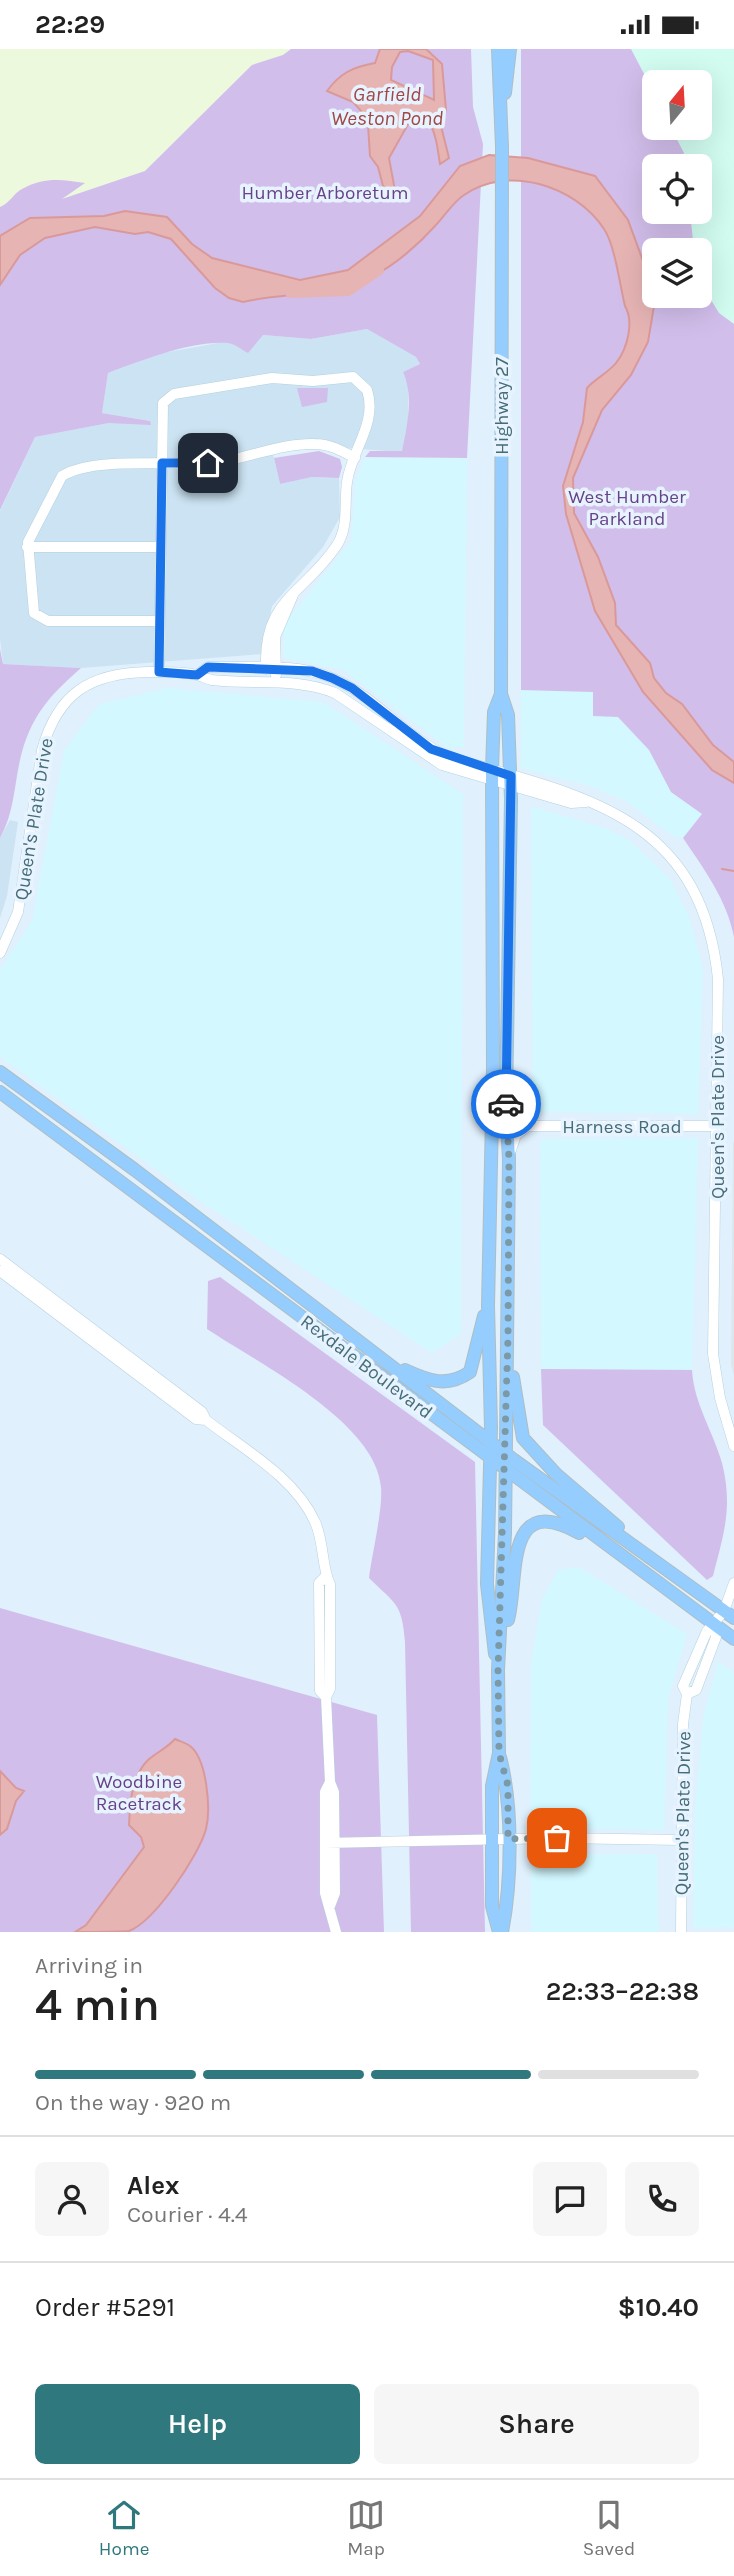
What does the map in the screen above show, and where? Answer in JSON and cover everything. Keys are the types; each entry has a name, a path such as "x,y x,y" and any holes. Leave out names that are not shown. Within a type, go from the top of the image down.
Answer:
{"main road":[{"name":"Highway 27","path":"498,49 502,118 501,694 508,715 510,781 506,1104 509,1159 508,1337 501,1644 498,1670"},
{"name":"Highway 27","path":"502,118 509,49"},
{"name":"Highway 27","path":"501,694 494,712 492,775 493,1068 488,1305 491,1460 487,1584 498,1670 499,1753 492,1786 492,1906 501,1932"},
{"name":"Rexdale Boulevard","path":"0,1072 135,1170 505,1453 729,1615"},
{"name":"Rexdale Boulevard","path":"0,1092 246,1273 505,1471 734,1639"},
{"path":"387,1363 441,1383 460,1380 470,1372 488,1305"},
{"path":"508,1337 523,1438 556,1474 598,1508 643,1552"},
{"path":"501,1644 510,1613 514,1556 523,1534 535,1524 550,1522 603,1543"},
{"name":"Highway 27","path":"499,1753 508,1786 507,1907 501,1932"}],"street":[{"path":"159,672 162,406 167,398 174,394 272,379 313,381 347,376 361,382 369,398 364,436 346,482 342,535 331,553 293,595 275,636 271,669 276,682"},
{"path":"160,621 42,620 34,613 27,547 57,481 67,473 126,463 216,463 310,444 333,447 355,458"},
{"path":"27,547 161,547"},
{"name":"Queen's Plate Drive","path":"197,675 208,667 312,671 352,688 382,719"},
{"name":"Queen's Plate Drive","path":"0,953 18,912 42,750 58,711 72,695 89,683 123,673 159,672 197,675 209,680 315,685 335,692 431,749 492,775 571,803 587,802 632,823 662,845 690,881 704,907 711,929 718,979 713,1354 720,1398 734,1446"},
{"path":"506,1104 513,1118 528,1126 516,1135 509,1159"},
{"name":"Harness Road","path":"528,1126 717,1126"},
{"path":"0,1259 202,1412 205,1420 298,1495 309,1508 322,1542 326,1577 319,1583 320,1691 326,1697 330,1782 325,1792 330,1843 325,1893 335,1932"},
{"path":"0,1271 197,1419 205,1420"},
{"name":"Queen's Plate Drive","path":"681,1932 683,1724 687,1694 683,1686 706,1631 729,1615 734,1583"},
{"path":"330,1843 493,1839 682,1840"}],"shaded area":[{"path":"0,49 291,49 283,55 252,65 145,171 0,220"},
{"path":"631,49 734,49 734,324 719,313 712,302 712,238 693,238 691,224 712,224 712,154 684,154 677,140 712,140 712,70 642,70"},
{"path":"367,329 416,357 420,364 403,372 408,384 408,420 402,452 347,448 319,439 271,446 280,484 312,477 339,478 340,517 323,547 272,606 262,654 81,668 3,664 0,639 0,511 35,437 109,423 150,421 102,413 108,373 162,353 263,335 311,339"},
{"path":"365,457 467,458 464,747 448,748 343,670 284,658 283,625 351,541 355,481"},
{"path":"168,688 323,702 463,794 461,1334 432,1353 194,1197 0,1057 0,970 32,921 64,751 99,704"},
{"path":"521,690 593,692 649,750 671,792 702,814 683,838 673,836 624,800 590,786 521,768"},
{"path":"531,806 605,828 628,839 670,879 689,916 703,969 698,1114 533,1112"},
{"path":"10,820 18,822 7,896 0,918 0,838"},
{"path":"698,1138 692,1370 541,1369 540,1139"},
{"path":"734,1142 734,1375 731,1365"},
{"path":"579,1567 687,1634 668,1700 664,1830 530,1828 531,1663 542,1599 558,1570"},
{"path":"718,1662 734,1672 734,1927 693,1928 695,1807 704,1713"},
{"path":"531,1854 657,1854 658,1932 531,1932"}],"green space":[{"name":"Humber Arboretum","path":"291,49 471,49 473,107 483,144 467,458 365,457 370,451 402,451 409,401 403,372 420,364 416,357 367,329 311,339 263,335 248,353 228,343 198,345 167,352 108,373 102,413 150,421 151,425 109,423 35,437 0,510 0,207 16,193 37,182 60,180 85,183 62,199 145,171 252,65 283,55"},
{"name":"West Humber Parkland","path":"521,49 631,49 642,70 642,140 677,140 684,154 642,154 642,224 691,224 693,238 642,238 642,308 712,308 712,302 719,313 734,324 734,937 720,898 683,838 702,814 671,792 649,750 618,717 593,716 593,692 521,690"},
{"path":"297,388 328,388 327,402 302,407"},
{"path":"319,451 340,459 342,467 339,478 312,477 280,484 274,458"},
{"path":"0,649 3,664 81,668 50,698 29,731 20,760 11,809 0,838"},
{"path":"220,1277 475,1462 485,1932 411,1932 405,1642 402,1619 396,1605 369,1578 381,1496 374,1463 359,1440 311,1396 207,1329 208,1281"},
{"path":"541,1369 692,1370 696,1394 722,1463 727,1493 724,1533 713,1576 707,1580 543,1425"},
{"name":"Woodbine Racetrack","path":"0,1608 377,1715 384,1932 0,1932"}],"water":[{"name":"Garfield Weston Pond","path":"380,49 426,49 442,64 446,110 441,126 449,158 440,164 434,132 430,125 426,120 411,119 389,158 396,196 391,198 386,197 378,167 370,156 368,125 363,113 353,102 327,91 348,72 375,63","holes":["408,51 433,60 434,100 391,80 392,67 400,52"]},
{"path":"489,155 528,158 595,176 628,220 642,258 642,308 654,308 648,342 631,375 602,410 573,478 574,513 598,557 615,603 616,625 650,663 654,678 666,693 682,704 713,745 734,762 734,783 712,770 643,692 595,611 566,514 563,486 583,422 587,388 616,363 626,342 629,327 628,312 608,236 592,214 576,201 540,184 500,181 482,186 460,198 422,240 390,266 357,283 325,291 243,302 229,298 215,288 171,239 148,232 135,234 95,227 45,238 20,255 0,285 0,236 30,218 104,216 125,211 167,217 192,244 212,258 300,280 348,270 420,216 460,166"},
{"path":"175,1739 196,1752 204,1773 207,1820 195,1855 163,1901 139,1925 129,1931 75,1932 86,1925 144,1847 141,1837 129,1825 135,1782 148,1760"},
{"path":"0,1771 16,1788 24,1791 16,1801 7,1829 0,1835"}],"waterway":[{"path":"291,292 348,290 378,270"},
{"path":"722,869 734,871"}],"way so far":[{"path":"506,1104 509,1159 508,1337 505,1533 498,1670 499,1753 508,1786 508,1839 557,1838"}],"route":[{"path":"208,463 162,463 159,672 197,675 208,667 312,671 352,688 431,749 448,757 511,776 506,1104"}]}
